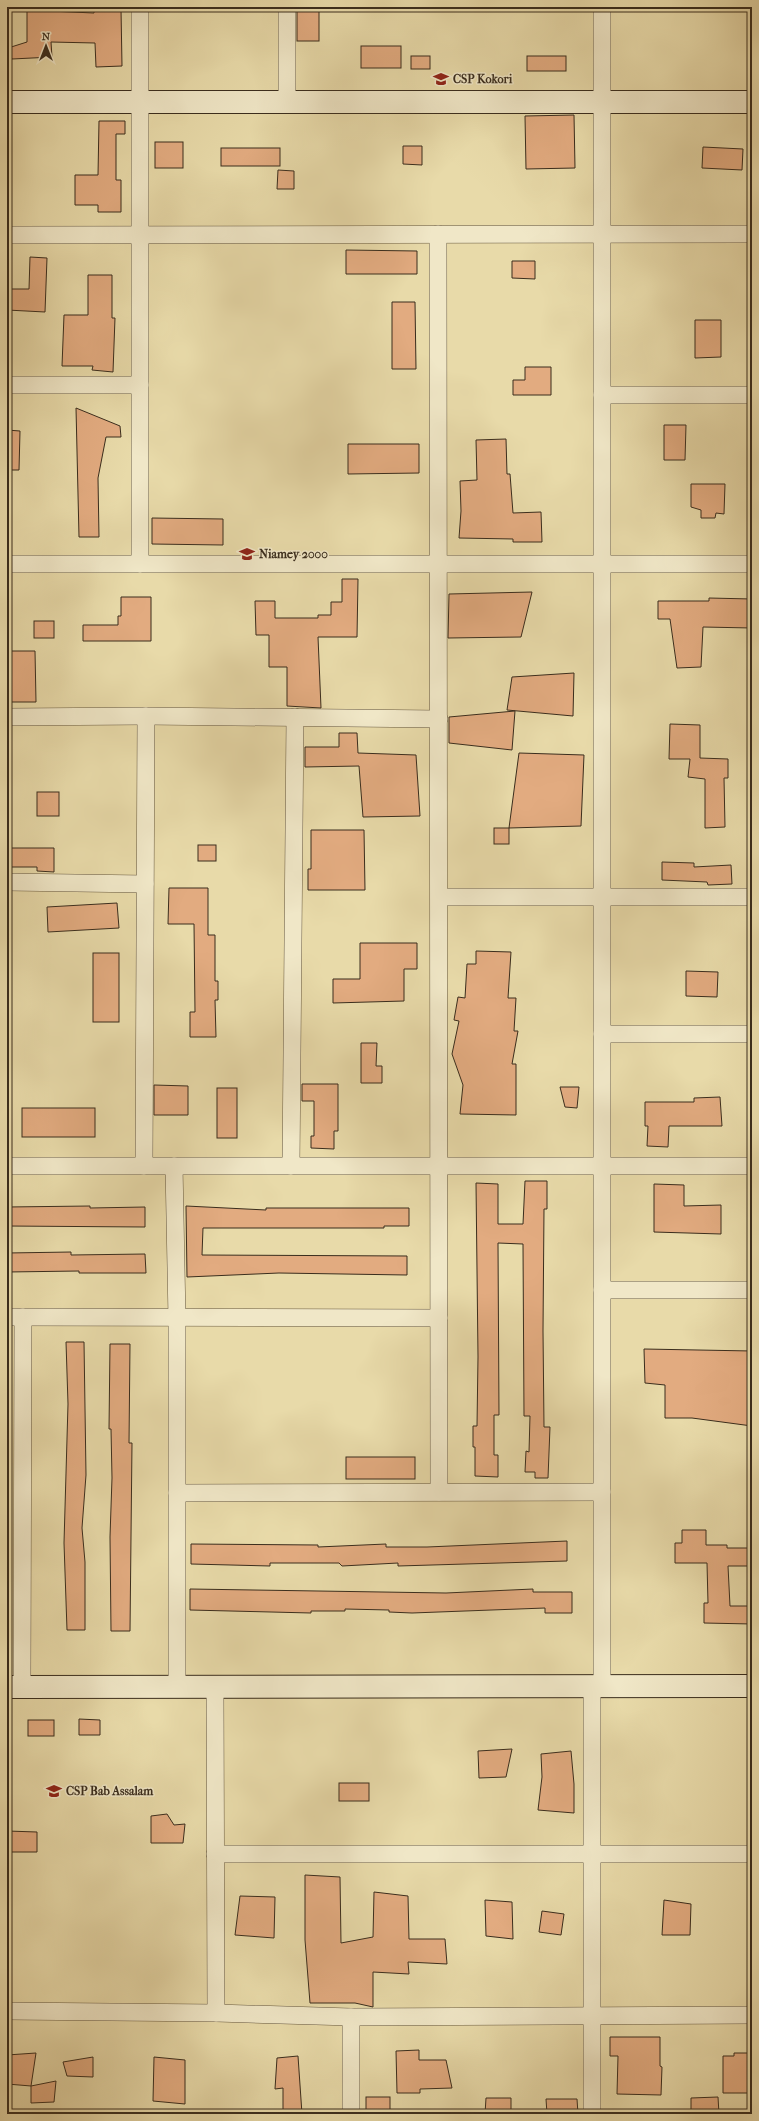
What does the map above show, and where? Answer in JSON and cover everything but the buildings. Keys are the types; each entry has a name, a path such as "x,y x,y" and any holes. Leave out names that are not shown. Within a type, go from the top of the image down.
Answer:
{"street":[{"path":"140,7 140,564"},
{"path":"287,7 287,102"},
{"path":"592,2114 592,1853 602,1492 602,7"},
{"path":"7,102 752,102"},
{"path":"438,234 439,1492"},
{"path":"7,235 752,234"},
{"path":"7,385 140,385"},
{"path":"602,395 752,395"},
{"path":"7,564 752,564"},
{"path":"7,717 146,716 439,718"},
{"path":"144,1166 146,716"},
{"path":"291,1166 295,717"},
{"path":"7,882 145,884"},
{"path":"439,897 752,896"},
{"path":"602,1034 752,1034"},
{"path":"7,1166 752,1166"},
{"path":"174,1166 177,1318 177,1687"},
{"path":"602,1290 752,1290"},
{"path":"439,1318 15,1317 14,1687 752,1686"},
{"path":"177,1493 602,1492"},
{"path":"215,1687 216,2013"},
{"path":"216,1854 752,1854"},
{"path":"7,2011 216,2013 351,2017 752,2015"},
{"path":"351,2017 351,2114"}],"place":[{"name":"CSP Kokori","path":"441,79"},
{"name":"Niamey 2000","path":"247,554"},
{"name":"CSP Bab Assalam","path":"54,1791"}]}
